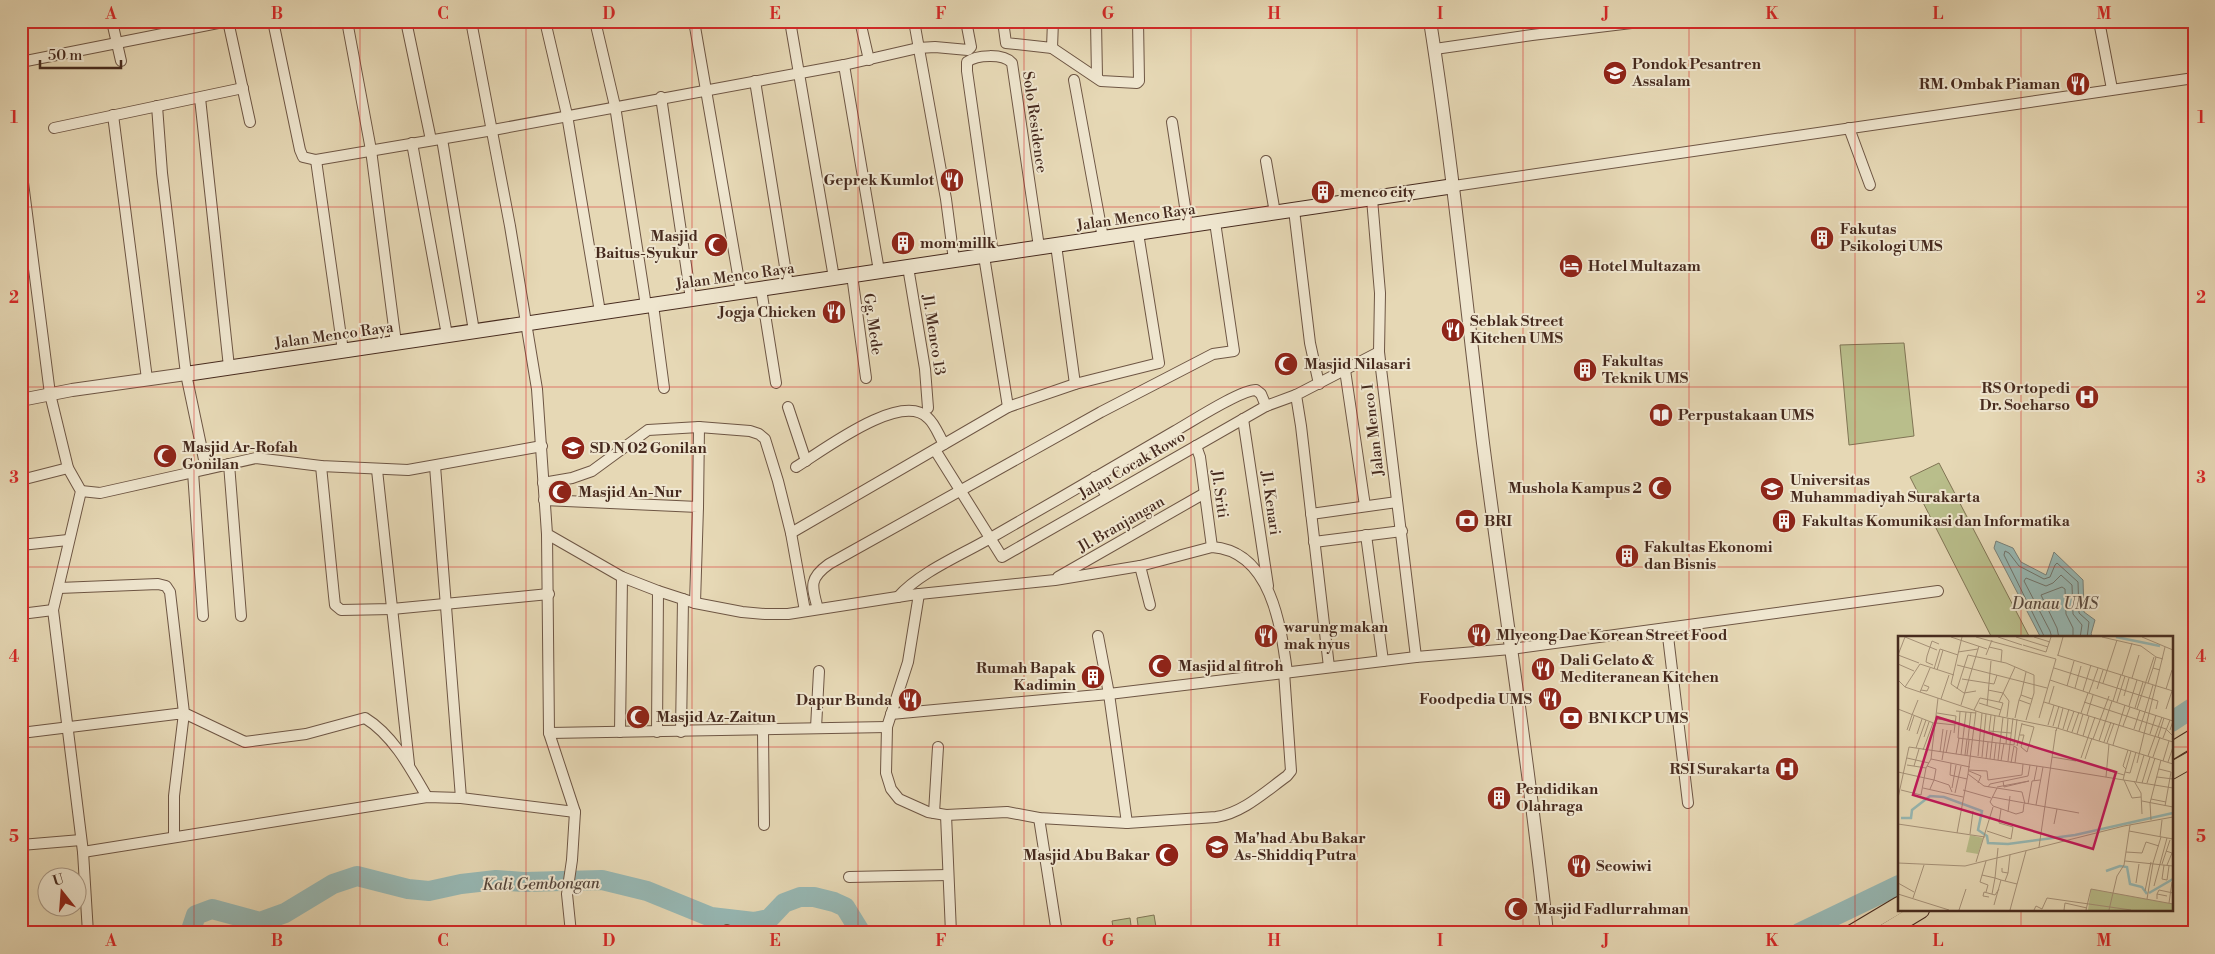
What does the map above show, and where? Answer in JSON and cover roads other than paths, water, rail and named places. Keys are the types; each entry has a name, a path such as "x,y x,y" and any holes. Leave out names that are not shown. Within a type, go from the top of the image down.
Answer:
{"highway":[{"path":"2172,750 2194,738"},
{"path":"2172,770 2194,758"},
{"path":"1852,933 1898,906"},
{"path":"1883,933 1918,912"}],"main road":[{"name":"Jalan Menco Raya","path":"186,374 1454,186"}],"street":[{"path":"273,21 300,150 303,157 316,160 493,130 661,97 844,65 918,48 970,49 966,21"},
{"path":"347,21 371,150 396,343"},
{"path":"406,21 437,139 474,331"},
{"path":"471,21 493,130 537,389 547,534 549,733 575,812 567,902 571,933"},
{"path":"545,21 567,115 600,312"},
{"path":"595,21 615,106 664,388"},
{"path":"694,21 741,292"},
{"path":"790,21 834,278"},
{"path":"860,21 869,60"},
{"path":"914,21 946,199 954,260"},
{"path":"1002,21 1006,43 1052,48 1104,82 1135,84 1139,81 1138,21"},
{"path":"1052,48 1053,21"},
{"path":"1096,21 1097,77"},
{"path":"1430,21 1454,186 1483,442 1539,859 1547,933"},
{"path":"1435,49 1648,21"},
{"path":"2099,21 2112,89"},
{"path":"21,62 225,22 250,122"},
{"path":"113,26 121,61"},
{"name":"Solo Residence","path":"988,255 967,71 967,62 971,59 1001,57 1012,63 1038,247"},
{"path":"844,65 879,271"},
{"path":"1454,186 2194,78"},
{"path":"1074,80 1103,238"},
{"path":"756,81 788,285"},
{"path":"54,128 243,88"},
{"path":"661,97 691,299"},
{"path":"200,98 228,368"},
{"path":"156,106 186,374 206,469"},
{"path":"113,115 147,379"},
{"path":"1172,122 1188,226"},
{"path":"1849,128 1870,185"},
{"path":"412,143 447,335"},
{"path":"316,160 343,351"},
{"path":"1266,161 1275,212"},
{"path":"21,167 50,394 68,468 81,491 53,610 83,852 88,933"},
{"name":"Jalan Menco I","path":"1372,198 1380,292 1378,352 1402,530 1416,657"},
{"path":"1294,210 1310,343 1319,384"},
{"path":"818,609 813,586 814,578 828,564 1101,412 1213,354 1234,351 1215,222"},
{"path":"791,533 1008,407 1075,384 1159,362 1138,233"},
{"path":"1056,245 1075,384"},
{"path":"988,255 1008,407"},
{"name":"Jl. Menco 13","path":"908,267 925,369 928,408"},
{"name":"Gg. Mede","path":"852,275 866,378"},
{"path":"760,289 776,383"},
{"name":"Jalan Cocak Rowo","path":"990,538 1002,557 1266,406 1319,384 1378,352"},
{"path":"1345,370 1365,506"},
{"name":"Jalan Menco Raya","path":"21,400 186,374"},
{"path":"898,597 916,581 1243,393 1253,389 1260,394 1266,406"},
{"path":"1296,395 1329,667"},
{"path":"788,407 806,461"},
{"path":"796,467 866,423 889,413 916,412 928,417 944,444"},
{"name":"Jl. Kenari","path":"1243,419 1268,592"},
{"path":"544,483 572,478 592,471 648,430 700,426 750,432 765,439 791,533 805,611"},
{"path":"695,603 700,426"},
{"path":"81,491 100,493 256,458 320,466 408,470 542,446"},
{"name":"Jl. Sriti","path":"1196,446 1200,457 1212,547"},
{"path":"935,450 990,538"},
{"path":"229,464 241,616"},
{"path":"320,466 336,605 341,610 356,611 446,605 549,594"},
{"path":"435,466 460,798"},
{"path":"21,480 68,468"},
{"path":"377,470 410,766"},
{"path":"193,472 203,616"},
{"path":"1095,477 1106,496"},
{"name":"Jl. Branjangan","path":"1052,581 1205,493"},
{"path":"544,500 698,507"},
{"path":"1311,514 1397,502"},
{"path":"1314,542 1402,530"},
{"path":"547,534 622,577 658,591 695,603 754,613 788,614 918,594 1052,581 1140,566 1212,547 1230,550 1243,558 1256,571 1268,592 1281,635 1292,764 1291,771 1287,776 1242,808 1223,816 1127,823 1039,818 1007,812 934,814 904,802 890,789 886,773 887,727 910,650 918,594"},
{"path":"1366,535 1383,661"},
{"path":"21,545 68,540"},
{"path":"1140,566 1150,605"},
{"path":"620,732 622,577"},
{"path":"59,588 158,584 166,586 170,592 184,713 174,796 174,837"},
{"path":"657,732 658,591"},
{"path":"891,714 1109,694 1416,657 1511,649 1938,591"},
{"path":"682,732 683,599"},
{"path":"21,614 53,610"},
{"path":"1668,628 1688,803"},
{"path":"1098,636 1109,694 1127,823"},
{"path":"816,728 819,671"},
{"path":"21,734 184,713 245,742 306,734 365,718 374,724 410,766 427,797"},
{"path":"549,733 763,731 887,727"},
{"path":"763,731 764,825"},
{"path":"934,814 938,747"},
{"path":"83,852 427,797 460,798 575,812"},
{"path":"946,815 951,933"},
{"path":"1039,818 1058,933"},
{"path":"21,845 81,840"},
{"path":"849,877 948,875"}],"water":[{"name":"Danau UMS","path":"1996,541 2013,548 2021,562 2046,575 2054,552 2083,580 2084,612 2095,620 2091,634 2092,636 2040,636 1994,548"}],"waterway":[{"name":"Kali Gembongan","path":"2172,721 2194,707"},
{"name":"Kali Gembongan","path":"190,933 196,915 212,909 260,922 285,913 333,884 357,876 408,889 429,891 461,884 496,880 524,882 602,880 647,891 711,917 754,922 769,919 784,903 800,897 814,897 845,907 861,933"},
{"name":"Kali Gembongan","path":"1799,933 1898,885"}],"place":[{"name":"Pondok Pesantren Assalam","path":"1615,73"},
{"name":"RM. Ombak Piaman","path":"2078,84"},
{"name":"Geprek Kumlot","path":"952,180"},
{"name":"menco city","path":"1323,192"},
{"name":"Fakutas Psikologi UMS","path":"1822,238"},
{"name":"mom millk","path":"903,243"},
{"name":"Masjid Baitus-Syukur","path":"716,245"},
{"name":"Hotel Multazam","path":"1571,266"},
{"name":"Jogja Chicken","path":"834,312"},
{"name":"Seblak Street Kitchen UMS","path":"1453,330"},
{"name":"Masjid Nilasari","path":"1286,364"},
{"name":"Fakultas Teknik UMS","path":"1585,370"},
{"name":"RS Ortopedi Dr. Soeharso","path":"2087,397"},
{"name":"Perpustakaan UMS","path":"1661,415"},
{"name":"SD N 02 Gonilan","path":"573,448"},
{"name":"Masjid Ar-Rofah Gonilan","path":"165,456"},
{"name":"Mushola Kampus 2","path":"1660,488"},
{"name":"Universitas Muhammadiyah Surakarta","path":"1772,489"},
{"name":"Masjid An-Nur","path":"560,492"},
{"name":"BRI","path":"1467,521"},
{"name":"Fakultas Komunikasi dan Informatika","path":"1784,521"},
{"name":"Fakultas Ekonomi dan Bisnis","path":"1627,556"},
{"name":"Mlyeong Dae Korean Street Food","path":"1479,635"},
{"name":"warung makan mak nyus","path":"1266,636"},
{"name":"Masjid al fitroh","path":"1160,666"},
{"name":"Dali Gelato & Mediteranean Kitchen","path":"1543,669"},
{"name":"Rumah Bapak Kadimin","path":"1093,677"},
{"name":"Foodpedia UMS","path":"1550,699"},
{"name":"Dapur Bunda","path":"910,700"},
{"name":"Masjid Az-Zaitun","path":"638,717"},
{"name":"BNI KCP UMS","path":"1571,718"},
{"name":"RSI Surakarta","path":"1787,769"},
{"name":"Pendidikan Olahraga","path":"1499,798"},
{"name":"Ma'had Abu Bakar As-Shiddiq Putra","path":"1217,847"},
{"name":"Masjid Abu Bakar","path":"1167,855"},
{"name":"Seowiwi","path":"1579,866"},
{"name":"Masjid Fadlurrahman","path":"1516,909"}]}
